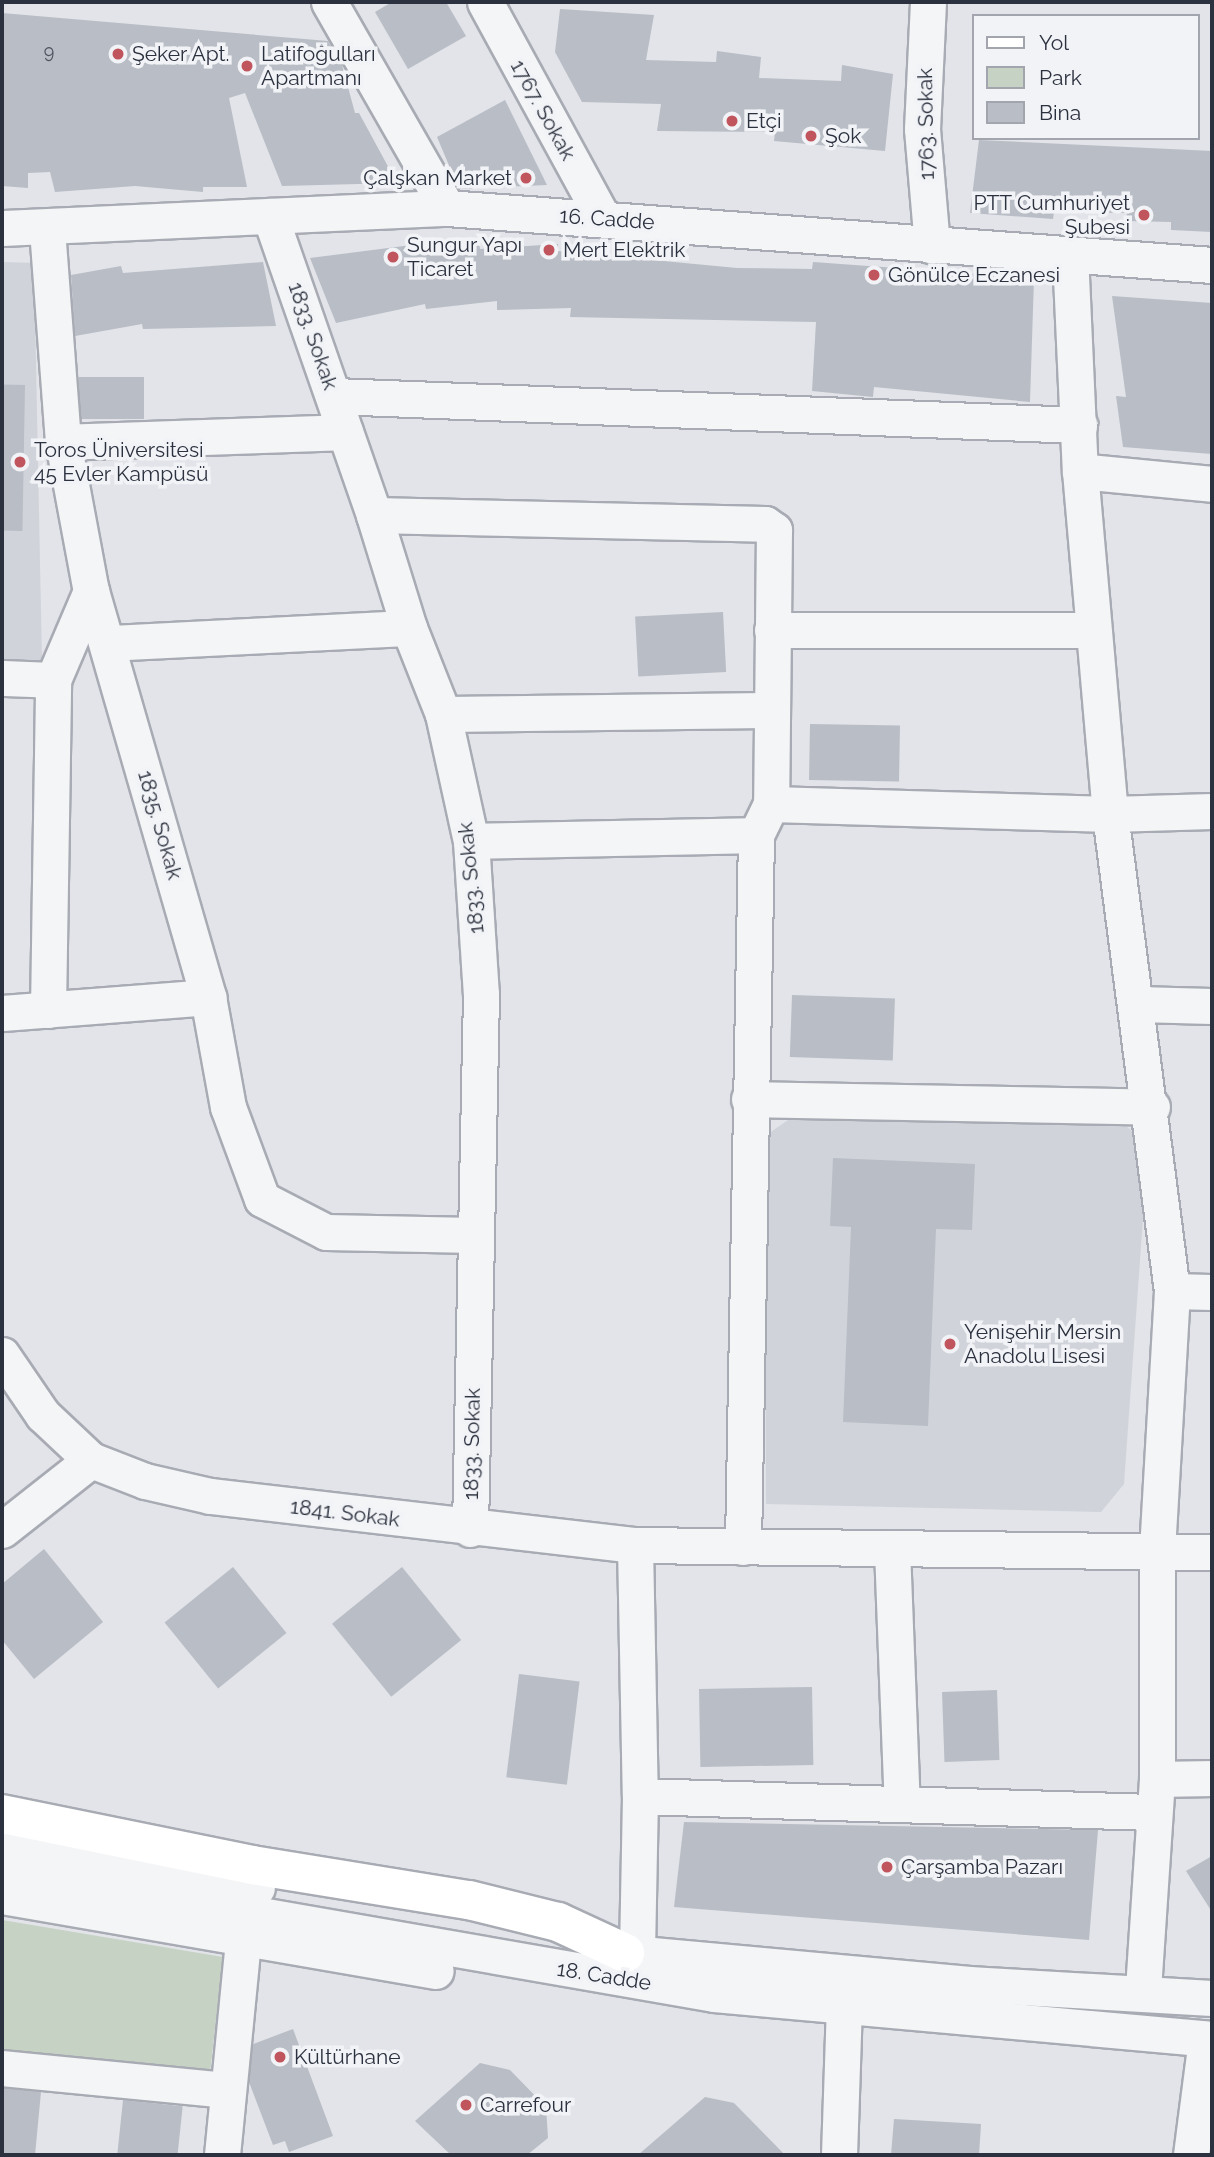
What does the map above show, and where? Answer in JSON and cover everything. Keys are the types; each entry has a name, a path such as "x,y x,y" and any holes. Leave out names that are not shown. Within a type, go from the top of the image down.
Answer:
{"main road":[{"path":"2,1814 252,1865 469,1900 558,1922 631,1953"}],"street":[{"path":"329,2 447,208"},
{"name":"1767. Sokak","path":"485,2 602,217"},
{"name":"1763. Sokak","path":"928,2 922,130 932,246"},
{"name":"16. Cadde","path":"2,228 47,229 447,208 602,217 932,246 1212,265"},
{"name":"1833. Sokak","path":"270,216 374,515 408,628 443,715 471,841 481,994 470,1529"},
{"name":"1835. Sokak","path":"47,229 63,442 91,591 109,643 208,997 228,1107 262,1199 326,1232 475,1235"},
{"path":"1070,254 1080,471 1110,814 1152,1107 1172,1291 1157,1550 1155,1795 1143,1992"},
{"path":"334,396 1079,425"},
{"path":"63,442 345,432"},
{"path":"1080,471 1212,484"},
{"path":"374,515 765,524 774,530 769,710 771,804 756,835 749,1099 743,1547"},
{"path":"48,1010 53,680 91,591"},
{"path":"109,643 408,628"},
{"path":"772,630 1093,630"},
{"path":"2,678 53,680"},
{"path":"443,715 769,710"},
{"path":"771,804 1110,814 1212,811"},
{"path":"471,841 756,835"},
{"path":"2,1013 208,997"},
{"path":"1137,1004 1212,1006"},
{"path":"749,1099 1152,1107"},
{"path":"1172,1291 1212,1292"},
{"name":"1841. Sokak","path":"2,1355 43,1415 91,1460 145,1481 211,1496 470,1529 635,1545 1212,1552"},
{"path":"2,1530 91,1460"},
{"path":"631,1953 640,1796 635,1545"},
{"path":"892,1549 902,1804"},
{"path":"640,1796 902,1804 1155,1795 1212,1778"},
{"name":"18. Cadde","path":"2,1843 96,1856 545,1943 969,1984 1212,1998"},
{"name":"18. Cadde","path":"2,1870 250,1910 469,1954 783,2003 1209,2039"},
{"path":"2,1896 243,1939 633,2003 783,2003"},
{"path":"222,2155 226,2090 243,1939"},
{"path":"839,2155 844,2008"},
{"path":"1191,2155 1209,2039"},
{"path":"2,2068 226,2090"}],"shaded area":[{"name":"Toros Üniversitesi 45 Evler Kampüsü","path":"2,262 34,263 42,662 2,662"},
{"name":"Yenişehir Mersin Anadolu Lisesi","path":"801,1111 1115,1116 1132,1131 1144,1204 1124,1484 1101,1512 766,1504 765,1136"}],"green space":[{"path":"2,1920 223,1957 210,2073 2,2057"}],"building":[{"path":"392,2 446,2 466,36 408,69 375,12"},
{"path":"560,9 654,15 646,60 716,62 717,51 761,57 759,78 841,81 842,65 893,74 885,151 774,141 775,132 657,131 661,104 582,102 555,52"},
{"path":"2,13 328,41 342,65 355,113 359,113 397,183 282,186 245,93 229,98 247,187 203,187 203,192 135,186 55,192 50,172 28,173 28,188 2,186"},
{"path":"505,100 547,185 459,189 437,137"},
{"path":"979,140 1212,151 1212,232 1171,230 1171,222 1126,221 1127,213 1054,212 1053,219 970,213"},
{"path":"479,244 480,249 558,244 558,251 737,268 812,269 813,262 1034,278 1030,402 874,387 873,397 812,391 816,322 570,317 571,308 497,310 497,301 426,309 425,304 336,323 310,258 404,246"},
{"path":"263,262 276,326 143,329 142,324 75,336 71,275 121,266 123,273"},
{"path":"1112,296 1212,303 1212,454 1123,447 1116,396 1126,397"},
{"path":"79,377 144,377 144,419 79,419"},
{"path":"2,385 25,385 22,531 2,531"},
{"path":"723,612 726,672 638,677 635,617"},
{"path":"810,724 900,726 899,782 809,780"},
{"path":"792,995 895,999 893,1061 790,1057"},
{"path":"833,1158 975,1164 972,1230 936,1229 928,1426 843,1422 851,1227 830,1226"},
{"path":"44,1549 103,1622 34,1679 2,1640 2,1584"},
{"path":"233,1567 286,1633 218,1688 165,1622"},
{"path":"402,1567 461,1640 391,1697 332,1624"},
{"path":"519,1674 580,1681 567,1785 506,1777"},
{"path":"812,1687 813,1765 700,1767 699,1689"},
{"path":"997,1690 999,1760 944,1762 942,1692"},
{"name":"Çarşamba Pazarı","path":"684,1822 1098,1830 1089,1940 674,1907"},
{"path":"1212,1856 1212,1912 1186,1871"},
{"path":"293,2029 333,2136 289,2152 285,2141 273,2145 249,2082 253,2044"},
{"path":"480,2063 510,2070 546,2107 548,2138 527,2155 451,2155 415,2121"},
{"path":"2,2088 41,2092 35,2155 2,2155"},
{"path":"705,2097 734,2103 785,2155 638,2155"},
{"path":"123,2100 183,2106 178,2155 117,2155"},
{"path":"894,2119 981,2124 979,2155 891,2155"}],"place":[{"name":"Şeker Apt.","path":"118,54"},
{"name":"Latifoğulları Apartmanı","path":"247,66"},
{"name":"Etçi","path":"732,121"},
{"name":"Şok","path":"811,136"},
{"name":"Çalşkan Market","path":"526,178"},
{"name":"PTT Cumhuriyet Şubesi","path":"1144,215"},
{"name":"Mert Elektrik","path":"549,250"},
{"name":"Sungur Yapı Ticaret","path":"393,257"},
{"name":"Gönülce Eczanesi","path":"874,275"},
{"name":"Toros Üniversitesi 45 Evler Kampüsü","path":"20,462"},
{"name":"Yenişehir Mersin Anadolu Lisesi","path":"950,1344"},
{"name":"Çarşamba Pazarı","path":"887,1867"},
{"name":"Kültürhane","path":"280,2057"},
{"name":"Carrefour","path":"466,2105"}]}
